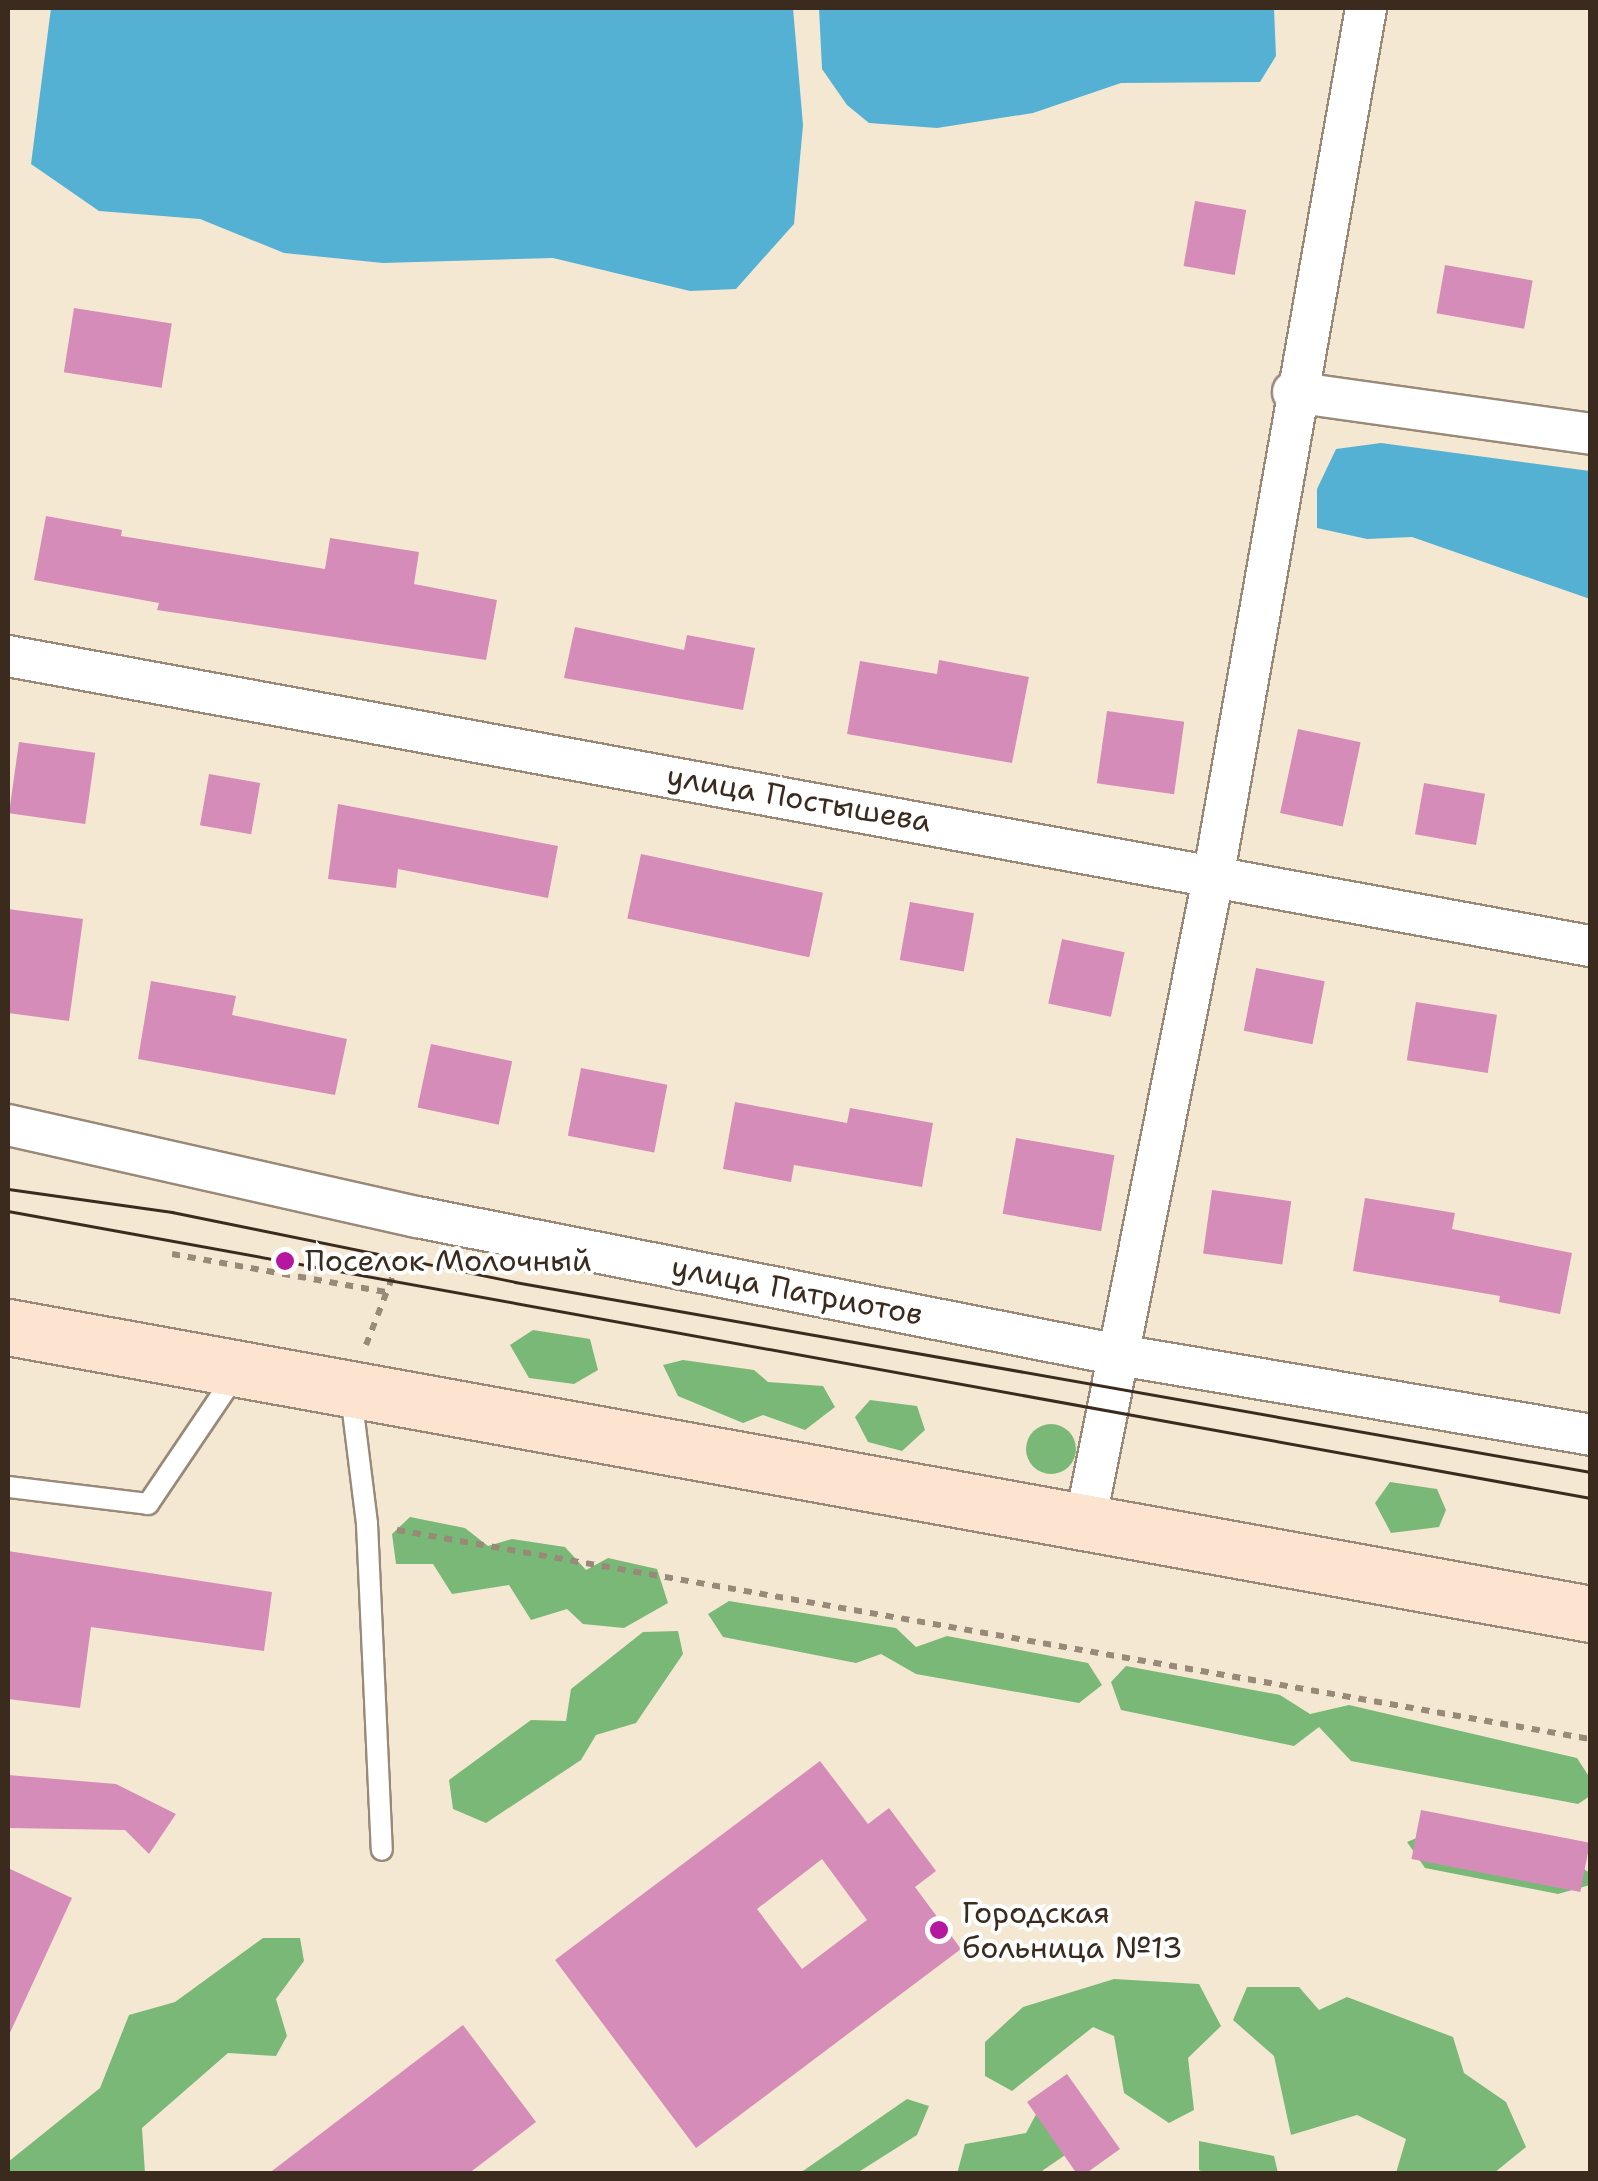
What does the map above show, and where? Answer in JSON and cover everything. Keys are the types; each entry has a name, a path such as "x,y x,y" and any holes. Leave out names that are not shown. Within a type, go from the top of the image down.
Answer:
{"main road":[{"path":"8,1327 1590,1614"}],"street":[{"path":"1085,1523 1214,873 1294,392 1366,8"},
{"path":"1294,392 1590,434"},
{"name":"улица Постышева","path":"8,656 1214,873 1590,946"},
{"name":"улица Патриотов","path":"8,1125 418,1216 1119,1356 1590,1436"}],"lane":[{"path":"8,1487 148,1504 240,1369"},
{"path":"350,1388 367,1524 382,1850"}],"path":[{"path":"350,1388 418,1216"},
{"path":"172,1254 386,1292"},
{"path":"367,1524 1590,1739"}],"green space":[{"path":"533,1330 590,1339 598,1370 574,1384 529,1378 510,1345"},
{"path":"683,1360 754,1370 768,1382 823,1386 835,1407 805,1430 763,1415 743,1423 678,1396 663,1365"},
{"path":"870,1400 917,1406 925,1430 902,1451 868,1442 855,1417"},
{"path":"1051,1424 1069,1431 1076,1449 1069,1467 1051,1474 1033,1467 1026,1449 1033,1431"},
{"path":"1390,1482 1437,1489 1446,1510 1439,1527 1391,1533 1375,1503"},
{"path":"410,1517 465,1528 488,1546 512,1539 565,1547 586,1570 608,1558 657,1569 668,1603 624,1628 583,1624 567,1609 531,1620 509,1585 452,1594 433,1564 396,1564 392,1534"},
{"path":"729,1601 896,1628 916,1647 947,1636 1088,1663 1102,1685 1079,1703 916,1674 881,1654 856,1663 723,1637 708,1614"},
{"path":"678,1631 683,1654 636,1723 596,1735 581,1760 486,1823 453,1809 449,1780 531,1720 566,1721 571,1689 643,1632"},
{"path":"1126,1666 1280,1695 1310,1714 1349,1705 1577,1758 1590,1778 1590,1796 1578,1804 1351,1761 1319,1727 1294,1746 1121,1710 1111,1682"},
{"path":"1431,1832 1557,1852 1590,1873 1590,1885 1558,1894 1425,1868 1407,1842"},
{"path":"263,1938 300,1938 304,1961 276,1999 287,2036 276,2056 228,2053 142,2128 145,2173 8,2173 8,2162 100,2088 129,2015 175,2002"},
{"path":"1114,1979 1199,1984 1221,2026 1188,2058 1194,2110 1169,2123 1124,2093 1114,2036 1093,2027 1012,2091 985,2076 985,2042 1023,2007"},
{"path":"1247,1987 1299,1987 1319,2010 1347,1997 1453,2037 1464,2073 1506,2102 1526,2147 1494,2173 1396,2173 1406,2139 1357,2115 1291,2135 1274,2056 1233,2020"},
{"path":"1047,2094 1087,2140 1039,2173 957,2174 965,2144 1026,2133"},
{"path":"907,2099 929,2106 917,2135 857,2173 800,2173"},
{"path":"1199,2141 1274,2156 1278,2173 1205,2173 1199,2170"}],"water":[{"path":"51,8 793,8 803,125 794,224 736,289 690,291 553,258 383,263 284,253 200,219 99,211 31,164"},
{"path":"819,8 1274,8 1276,56 1260,82 1121,83 1033,113 937,128 869,123 847,105 822,69"},
{"path":"1381,443 1590,471 1590,599 1412,537 1367,539 1317,528 1317,489 1336,449"}],"building":[{"path":"1195,201 1246,210 1235,275 1184,266"},
{"path":"1445,265 1533,280 1524,329 1436,313"},
{"path":"74,308 172,323 162,388 64,372"},
{"path":"46,516 122,530 121,536 325,569 330,538 419,552 414,584 497,600 486,660 157,610 159,603 34,580"},
{"path":"575,627 684,650 687,635 755,648 743,710 564,678"},
{"path":"939,660 1029,677 1012,763 847,734 860,661 937,674"},
{"path":"1107,711 1184,722 1174,794 1097,783"},
{"path":"1298,729 1361,742 1343,826 1280,813"},
{"path":"19,742 95,753 85,824 9,813"},
{"path":"209,774 260,783 251,834 200,825"},
{"path":"1424,783 1485,794 1476,845 1415,834"},
{"path":"338,804 558,846 548,898 398,869 396,888 328,879"},
{"path":"641,854 823,893 809,957 627,919"},
{"path":"910,902 974,913 964,971 900,960"},
{"path":"8,909 83,919 69,1021 8,1013"},
{"path":"1062,939 1125,952 1111,1017 1048,1004"},
{"path":"1256,968 1325,981 1313,1044 1244,1031"},
{"path":"151,981 236,996 232,1015 347,1039 335,1095 138,1059"},
{"path":"1416,1002 1497,1015 1488,1073 1407,1060"},
{"path":"431,1044 512,1061 499,1125 417,1108"},
{"path":"581,1068 667,1085 654,1153 568,1136"},
{"path":"735,1102 847,1123 850,1108 933,1123 922,1187 794,1165 791,1182 723,1169"},
{"path":"1016,1138 1114,1155 1101,1231 1003,1214"},
{"path":"1212,1190 1291,1201 1282,1265 1203,1253"},
{"path":"1365,1198 1455,1213 1452,1229 1572,1253 1560,1314 1499,1302 1500,1296 1353,1271"},
{"path":"8,1551 272,1592 264,1651 91,1627 80,1708 8,1699"},
{"path":"820,1761 868,1824 889,1808 936,1871 915,1887 961,1949 696,2148 555,1960","holes":["822,1859 867,1920 802,1969 757,1909"]},
{"path":"8,1775 116,1784 176,1814 149,1854 125,1830 8,1828"},
{"path":"1421,1810 1590,1843 1580,1892 1411,1859"},
{"path":"8,1868 72,1898 8,2037"},
{"path":"463,2025 536,2122 468,2174 268,2174"},
{"path":"1067,2074 1120,2149 1085,2174 1077,2174 1027,2102"}],"tram line":[{"path":"8,1189 172,1212 515,1282 1590,1472"},
{"path":"8,1211 1590,1498"}],"place":[{"name":"Поселок Молочный","path":"285,1261"},
{"name":"Городская больница №13","path":"939,1930"}]}
